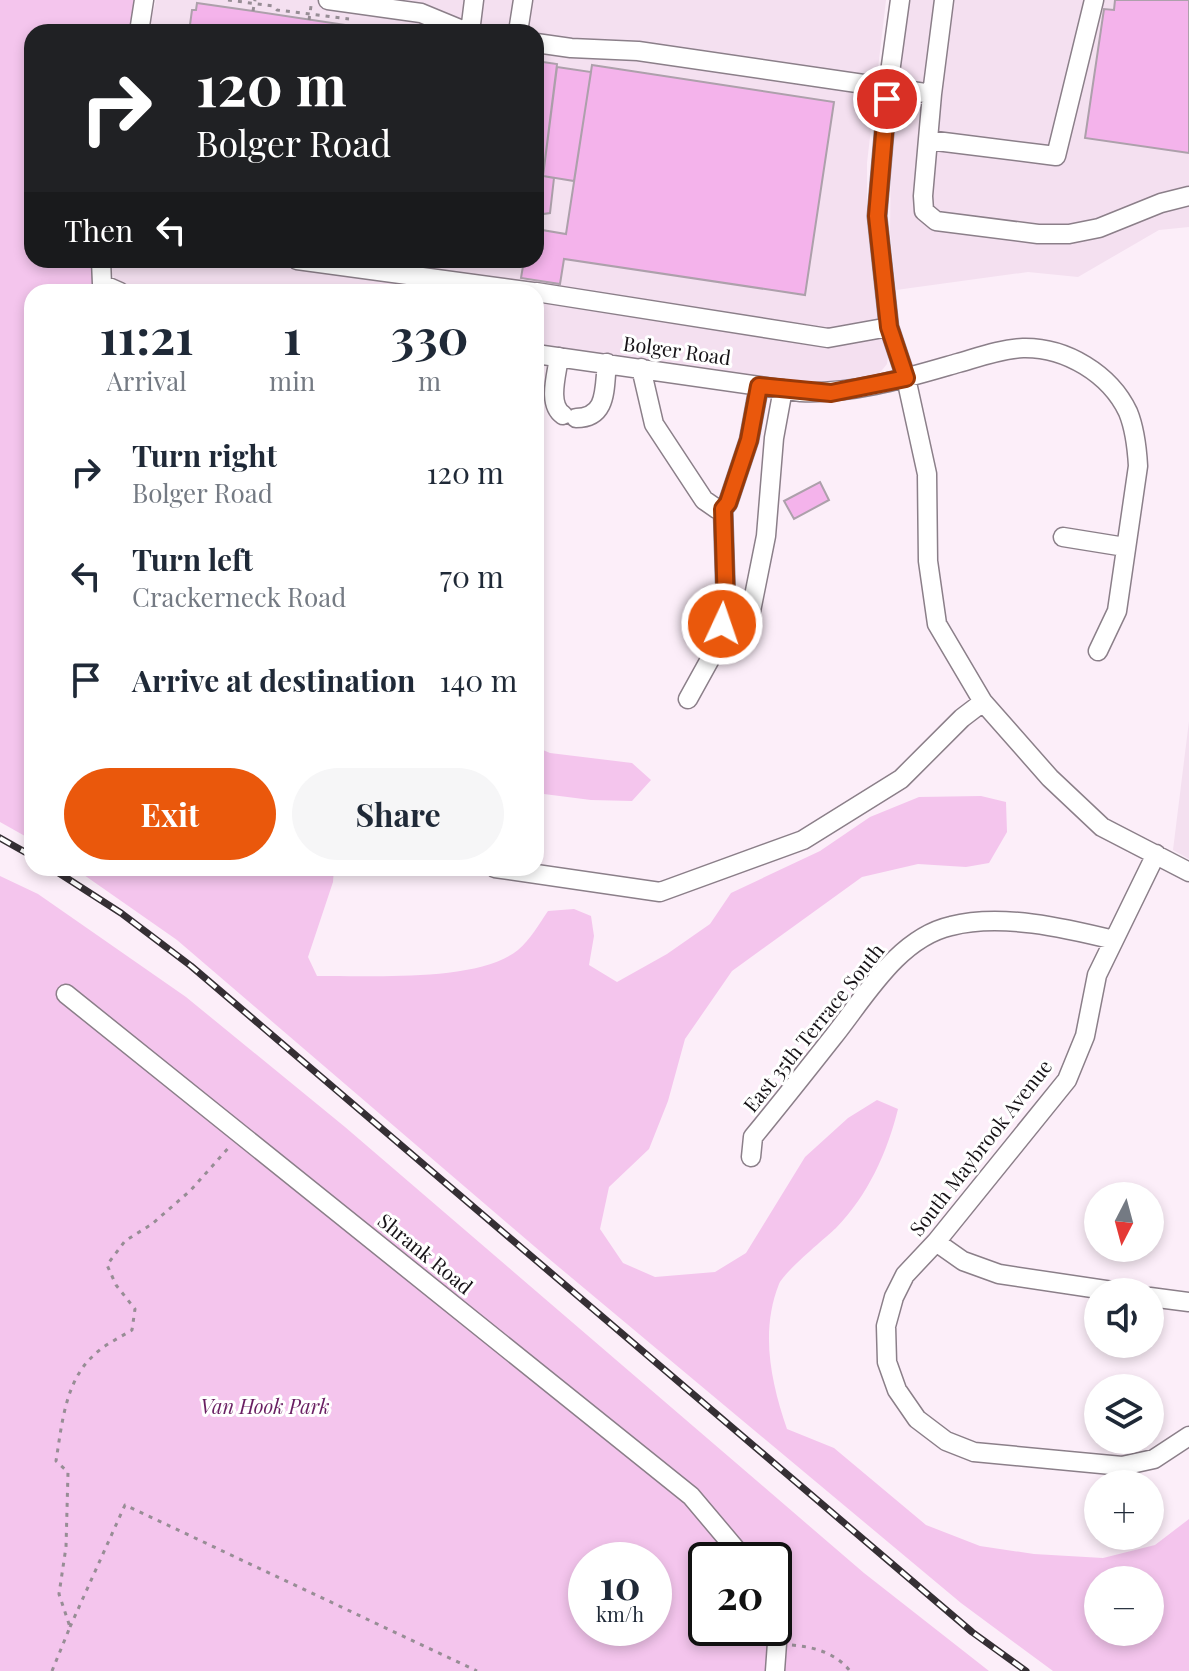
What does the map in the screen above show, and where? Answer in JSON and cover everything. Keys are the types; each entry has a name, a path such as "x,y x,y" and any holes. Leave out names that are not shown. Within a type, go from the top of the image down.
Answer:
{"street":[{"path":"140,24 144,0"},
{"path":"470,24 474,0"},
{"path":"519,24 523,0"},
{"path":"900,0 888,87 877,216 889,327 906,378 927,474 928,561 937,624 983,702 1050,778 1102,827 1189,872"},
{"path":"944,0 923,196 924,211 936,221 1038,234 1069,234 1099,228 1161,203 1189,196"},
{"path":"928,140 1056,156 1094,0"},
{"path":"320,3 421,13 448,24"},
{"path":"544,44 638,51 932,94"},
{"path":"356,268 475,284"},
{"path":"544,294 828,338 889,327"},
{"name":"Bolger Road","path":"544,355 759,386 831,393 906,378 1004,350 1025,348 1062,354 1103,377 1128,413 1136,445 1138,466 1114,619 1098,651"},
{"path":"559,357 554,402 557,411 570,417 588,418 595,415 601,405 607,363"},
{"path":"641,368 654,424 704,500 717,509 723,509"},
{"path":"688,699 709,661 726,607 723,509 728,503 749,440 759,386"},
{"path":"746,636 766,536 774,438 783,389"},
{"path":"1063,537 1125,547"},
{"path":"544,875 660,892 803,840 901,779 962,718 983,702"},
{"name":"South Maybrook Avenue","path":"1156,854 1097,975 1085,1036 1067,1080 936,1242 905,1275 894,1297 886,1326 887,1362 897,1390 917,1419 946,1441 974,1452 1107,1466 1136,1465 1168,1452 1189,1436"},
{"name":"East 35th Terrace South","path":"751,1157 753,1137 892,962 924,936 951,925 986,922 1051,925 1114,940"},
{"name":"Shrank Road","path":"66,994 691,1496 730,1542"},
{"path":"936,1242 963,1261 999,1274 1084,1287"},
{"path":"1164,1299 1189,1302"},
{"path":"774,1646 775,1671"}],"path":[{"path":"253,11 255,0"},
{"path":"309,20 320,3"},
{"path":"70,1627 59,1594 66,1547 68,1472 56,1461 67,1403 74,1379 94,1354 132,1330 135,1309 116,1285 107,1265 125,1241 152,1224 191,1190 241,1134"},
{"path":"52,1671 125,1505 477,1671"},
{"path":"792,1641 842,1661 850,1671"}],"shaded area":[{"path":"156,0 886,0 867,163 867,203 876,306 887,364 878,375 869,379 807,383 544,347 544,284 123,284 116,280 112,268 544,268 544,24 150,24"},
{"path":"908,0 1189,0 1189,227 1159,230 1078,277 1028,272 896,290 890,232 891,156"},
{"path":"1189,721 1189,859 1173,850"}],"green space":[{"path":"0,0 134,0 130,24 24,24 24,268 96,268 98,284 24,284 24,836 0,822"},
{"path":"544,750 632,763 651,780 632,801 544,794"},
{"path":"981,796 1006,802 1007,832 989,863 966,867 918,864 862,877 732,971 685,1039 668,1101 649,1149 609,1187 600,1229 623,1263 655,1277 715,1272 746,1253 805,1157 848,1118 877,1100 898,1109 882,1157 858,1202 779,1284 773,1302 769,1339 772,1375 787,1429 834,1448 926,1525 980,1546 1034,1554 1103,1558 1135,1550 1164,1550 1164,1538 1189,1519 1189,1671 1053,1671 961,1603 548,1258 177,940 85,876 333,876 308,957 317,976 422,975 477,968 500,961 518,950 548,911 574,909 591,916 594,936 589,965 617,982 667,954 710,924 731,893 820,851 870,817 919,797"},
{"name":"Van Hook Park","path":"0,876 38,894 186,997 345,1127 864,1573 989,1671 0,1671"}],"building":[{"path":"1115,0 1189,0 1189,153 1085,138 1104,9 1114,10"},
{"path":"197,3 338,24 190,24 192,10 196,10"},
{"path":"544,62 557,64 544,168"},
{"path":"592,65 834,102 805,295 564,259 560,284 521,278 523,268 544,268 544,230 566,234"},
{"path":"557,67 591,72 574,181 544,176"},
{"path":"544,176 554,178 550,213 544,214"},
{"path":"820,482 829,500 794,519 784,501"}],"railway":[{"path":"0,838 24,852"},
{"path":"63,876 121,913 191,966 972,1632 1026,1671"}],"route":[{"path":"722,624 726,607 723,509 728,503 749,440 759,386 831,393 906,378 889,327 877,216 887,99"}]}
